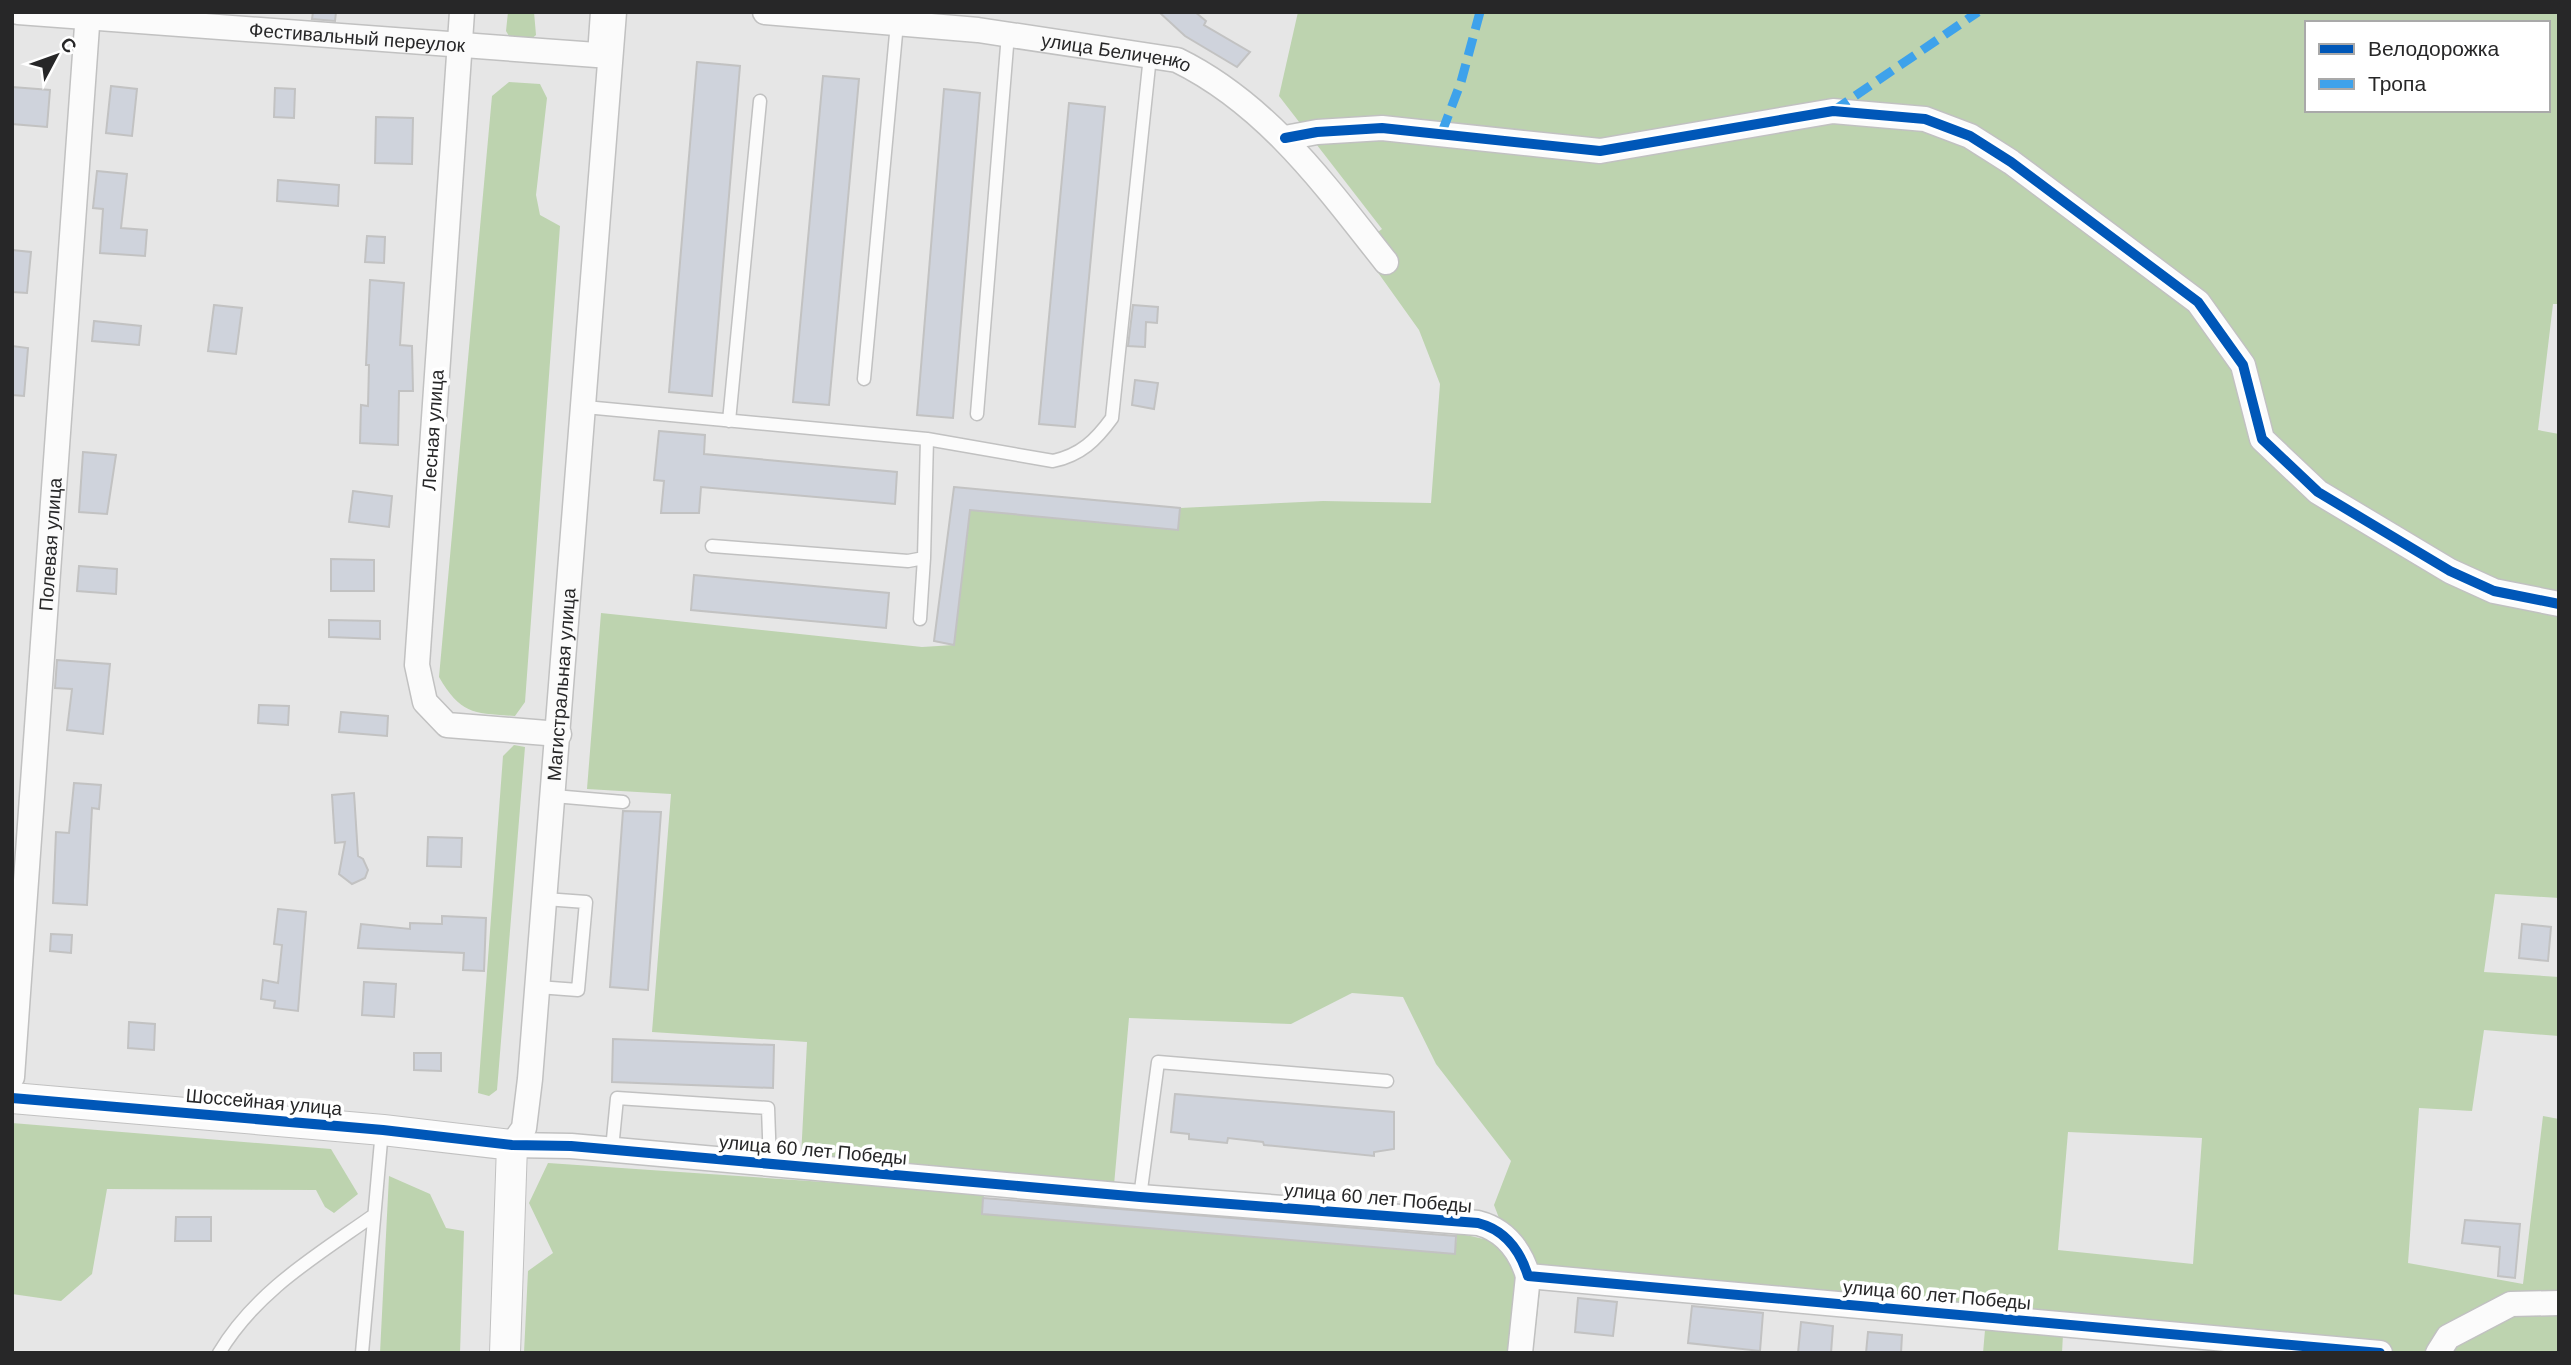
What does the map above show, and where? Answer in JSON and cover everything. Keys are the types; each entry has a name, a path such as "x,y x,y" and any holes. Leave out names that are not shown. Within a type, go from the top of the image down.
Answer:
{"street":[{"name":"Фестивальный переулок","path":"18,12 88,15 602,56"},
{"name":"Лесная улица","path":"461,12 461,46 417,664 425,702 447,725 559,734"},
{"name":"Магистральная улица","path":"505,1353 512,1145 524,1128 538,987 584,407 602,56 614,12"},
{"name":"улица Беличенко","path":"765,12 897,23 979,21 1007,34 1177,60 1240,99 1284,138 1385,262"},
{"name":"Полевая улица","path":"12,1077 88,15"},
{"path":"1284,138 1317,132 1382,128 1600,150 1833,111 1925,119 1947,127 1970,136 2011,162 2198,302 2243,365 2262,439 2318,492 2450,571 2494,591 2559,604"},
{"name":"Шоссейная улица","path":"12,1098 383,1130 512,1145"},
{"name":"улица 60 лет Победы","path":"512,1145 612,1149 1139,1197 1478,1223 1492,1227 1507,1238 1522,1257 1528,1276 2380,1353"},
{"path":"1520,1353 1528,1276"},
{"path":"2438,1353 2448,1337 2511,1304 2559,1303"}],"lane":[{"path":"597,12 602,56"},
{"path":"864,379 897,23"},
{"path":"977,414 1007,34"},
{"path":"584,407 928,439 1053,461 1067,458 1094,442 1112,418 1150,56"},
{"path":"729,421 760,101"},
{"path":"920,620 928,439"},
{"path":"712,546 908,561 924,558"},
{"path":"554,796 623,802"},
{"path":"538,987 578,990 586,902 545,899"},
{"path":"1139,1197 1158,1062 1387,1081"},
{"path":"612,1149 617,1098 768,1108 770,1164"},
{"path":"362,1353 383,1130"},
{"path":"219,1353 236,1324 268,1291 374,1215"}],"green space":[{"path":"508,12 534,12 536,35 529,41 512,41 506,31"},
{"path":"1298,12 2559,12 2559,304 2553,304 2538,430 2559,434 2559,898 2495,894 2484,972 2559,977 2559,1036 2484,1030 2472,1111 2419,1108 2408,1263 2523,1284 2543,1116 2559,1119 2559,1353 2263,1353 2063,1334 2062,1353 1983,1353 1985,1330 1540,1290 1533,1353 524,1353 528,1271 553,1253 529,1203 548,1163 984,1193 983,1214 1455,1254 1457,1233 1484,1239 1499,1218 1494,1205 1511,1161 1436,1064 1403,997 1352,993 1291,1024 1129,1018 1114,1185 801,1157 807,1042 652,1032 671,794 587,789 601,613 922,647 954,645 970,510 1177,530 1180,508 1323,501 1431,503 1440,384 1419,330 1359,246 1382,229 1279,96","holes":["2068,1132 2202,1138 2193,1264 2058,1250"]},
{"path":"509,82 540,84 547,98 536,195 540,215 560,226 525,702 515,716 470,710 454,699 439,677 492,96"},
{"path":"514,745 525,747 497,1090 489,1096 478,1093 503,756"},
{"path":"12,1123 331,1149 358,1194 334,1213 325,1207 316,1190 107,1189 92,1274 61,1301 12,1294"},
{"path":"389,1176 430,1194 446,1228 464,1231 460,1353 380,1353"}],"building":[{"path":"313,12 336,12 335,21 312,19"},
{"path":"1159,12 1195,12 1206,21 1204,25 1250,52 1237,67 1185,36"},
{"path":"697,62 740,66 712,396 669,392"},
{"path":"823,76 859,79 829,405 793,402"},
{"path":"111,86 137,89 132,136 106,133"},
{"path":"12,87 50,90 47,127 12,124"},
{"path":"275,88 295,89 294,118 274,117"},
{"path":"944,89 980,93 953,418 917,415"},
{"path":"1069,103 1105,107 1075,427 1039,424"},
{"path":"376,117 413,118 412,164 375,163"},
{"path":"97,171 127,174 121,228 147,230 145,256 100,253 103,209 93,208"},
{"path":"278,180 339,185 338,206 277,201"},
{"path":"367,236 385,237 384,263 365,262"},
{"path":"12,250 31,252 27,293 12,292"},
{"path":"370,280 404,283 400,345 412,346 413,391 399,391 398,445 360,443 361,405 368,406 369,365 366,365"},
{"path":"214,305 242,308 236,354 208,351"},
{"path":"1133,305 1158,307 1157,323 1146,322 1145,347 1128,346"},
{"path":"94,321 141,326 139,345 92,341"},
{"path":"12,346 28,348 24,396 12,395"},
{"path":"1135,380 1158,383 1154,409 1132,405"},
{"path":"659,431 705,435 704,454 897,472 895,504 701,487 699,513 661,513 664,481 654,480"},
{"path":"83,452 116,455 107,514 79,512"},
{"path":"954,487 1180,508 1178,530 970,510 954,645 934,641"},
{"path":"353,491 392,496 389,527 349,522"},
{"path":"331,559 374,560 374,591 331,591"},
{"path":"79,566 117,569 116,594 77,591"},
{"path":"694,575 889,593 886,628 691,610"},
{"path":"329,620 380,621 380,639 329,637"},
{"path":"57,660 110,664 103,734 67,730 72,689 55,688"},
{"path":"259,705 289,706 288,725 258,723"},
{"path":"341,712 388,716 387,736 339,732"},
{"path":"74,783 101,785 99,809 92,808 87,905 53,903 56,832 69,833"},
{"path":"354,793 358,856 363,859 368,870 365,878 352,884 339,874 345,842 335,843 332,795"},
{"path":"623,811 661,812 648,990 610,987"},
{"path":"428,837 462,838 461,867 427,866"},
{"path":"278,909 306,912 298,1011 274,1008 275,1001 261,999 263,980 278,983 282,945 274,944"},
{"path":"442,916 486,918 484,971 463,970 464,953 358,948 361,924 410,929 410,923 442,924"},
{"path":"2522,924 2551,927 2548,961 2519,958"},
{"path":"51,934 72,935 71,953 50,951"},
{"path":"364,982 396,984 394,1017 362,1015"},
{"path":"129,1022 155,1024 154,1050 128,1048"},
{"path":"613,1039 774,1045 773,1088 612,1082"},
{"path":"414,1053 441,1053 441,1071 414,1070"},
{"path":"1175,1094 1394,1112 1394,1149 1374,1152 1374,1156 1264,1145 1263,1142 1228,1138 1227,1143 1189,1139 1189,1134 1171,1132"},
{"path":"983,1198 1456,1236 1455,1254 982,1214"},
{"path":"176,1217 211,1217 211,1241 175,1241"},
{"path":"2465,1220 2520,1224 2515,1278 2498,1276 2500,1247 2462,1243"},
{"path":"1578,1298 1617,1302 1613,1336 1575,1332"},
{"path":"1692,1306 1763,1313 1760,1351 1688,1343"},
{"path":"1801,1322 1833,1326 1831,1353 1798,1353"},
{"path":"1868,1332 1902,1335 1901,1353 1866,1353"}],"marked path":[{"path":"1442,132 1461,82 1480,12"},
{"path":"1833,111 1978,12"}],"cycle path":[{"path":"1285,138 1317,132 1382,128 1600,151 1833,111 1925,119 1970,136 2011,162 2198,302 2243,365 2262,439 2318,492 2450,571 2494,591 2559,604"},
{"path":"12,1098 383,1130 512,1145 571,1146 1140,1197 1478,1223 1488,1226 1510,1242 1521,1258 1528,1276 2380,1353"}]}
